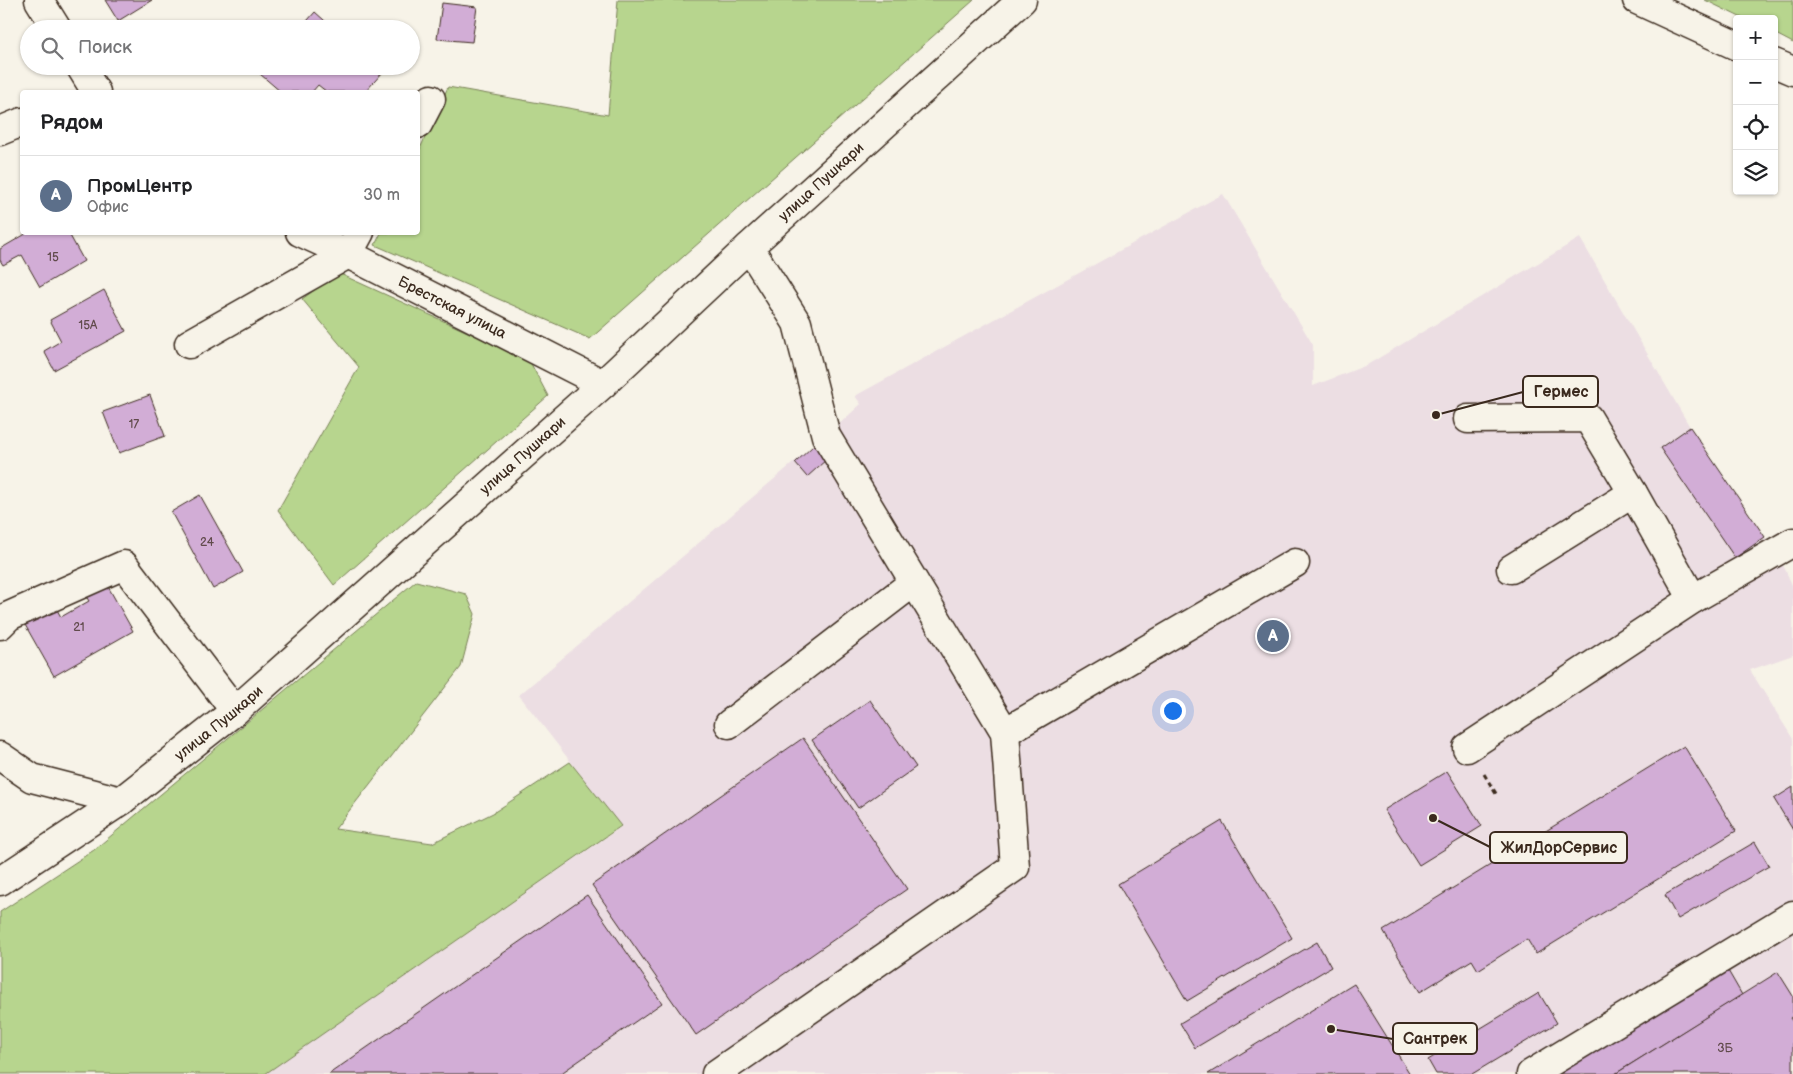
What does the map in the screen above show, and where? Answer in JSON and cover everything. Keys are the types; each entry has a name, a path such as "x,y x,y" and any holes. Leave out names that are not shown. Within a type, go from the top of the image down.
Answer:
{"street":[{"path":"39,0 51,20"},
{"name":"улица Пушкари","path":"0,881 121,801 235,711 603,384 749,247 1022,0"},
{"path":"1637,0 1733,44"},
{"path":"1778,65 1793,71"},
{"path":"86,75 95,90"},
{"path":"420,120 431,99"},
{"path":"0,131 20,123"},
{"name":"Брестская улица","path":"315,235 354,243 603,384"},
{"path":"189,344 354,243"},
{"path":"716,1074 1015,867 1006,732 826,436 797,323 749,247"},
{"path":"1468,419 1588,418 1693,599"},
{"path":"1510,569 1633,493"},
{"path":"1468,748 1693,599 1793,542"},
{"path":"1006,732 1295,563"},
{"path":"0,625 9,616 124,565 235,711"},
{"path":"729,724 914,582"},
{"path":"0,756 32,778 121,801"},
{"path":"1531,1074 1793,915"}],"shaded area":[{"path":"1223,194 1313,345 1313,386 1367,365 1580,238 1690,427 1765,537 1785,569 1793,587 1793,655 1750,670 1793,739 1793,1074 265,1074 621,827 519,695 838,425 861,404 855,396"}],"green space":[{"path":"618,0 974,0 590,339 375,245 380,235 420,235 420,149 448,87 608,115"},
{"path":"1705,0 1793,0 1793,43 1778,35 1778,15 1736,15"},
{"path":"338,273 529,360 548,396 334,585 278,510 359,367 302,299"},
{"path":"416,581 466,594 475,614 461,667 335,829 432,843 493,813 570,762 621,826 265,1074 0,1074 0,912 94,850"}],"building":[{"path":"105,0 152,0 120,20 117,20"},
{"path":"442,3 477,7 472,42 437,39"},
{"path":"315,12 324,20 308,20"},
{"path":"261,75 380,75 367,90 324,90 318,85 314,90 279,90"},
{"path":"24,235 70,235 84,261 40,287 22,255 3,265 0,260 0,249"},
{"path":"104,290 126,331 54,370 44,351 61,341 50,320"},
{"path":"150,395 165,436 119,453 103,412"},
{"path":"1690,427 1765,537 1735,558 1660,448"},
{"path":"814,445 827,459 807,477 795,463"},
{"path":"200,495 243,572 213,589 171,512"},
{"path":"106,583 133,631 54,676 24,623 55,606 61,617 89,601 85,595"},
{"path":"870,700 916,767 858,808 812,740"},
{"path":"803,738 907,889 696,1035 592,885"},
{"path":"1684,746 1736,831 1536,954 1527,939 1478,970 1472,960 1420,992 1383,931"},
{"path":"1447,771 1482,826 1419,865 1384,810"},
{"path":"1793,787 1793,830 1774,799"},
{"path":"1222,821 1292,938 1187,1001 1118,884"},
{"path":"1755,842 1769,866 1678,919 1665,895"},
{"path":"587,895 662,1003 560,1074 329,1074"},
{"path":"1317,942 1331,967 1195,1048 1180,1023"},
{"path":"1727,969 1742,995 1615,1074 1559,1074"},
{"path":"1778,972 1793,996 1793,1016 1790,1018 1793,1022 1793,1074 1615,1074"},
{"path":"1354,984 1410,1074 1208,1074"},
{"path":"1539,993 1557,1023 1472,1074 1436,1074 1428,1060"}],"place":[{"name":"Гермес","path":"1436,415"},
{"name":"ПромЦентр","path":"1273,636"},
{"name":"ЖилДорСервис","path":"1433,818"},
{"name":"Сантрек","path":"1331,1029"}]}
